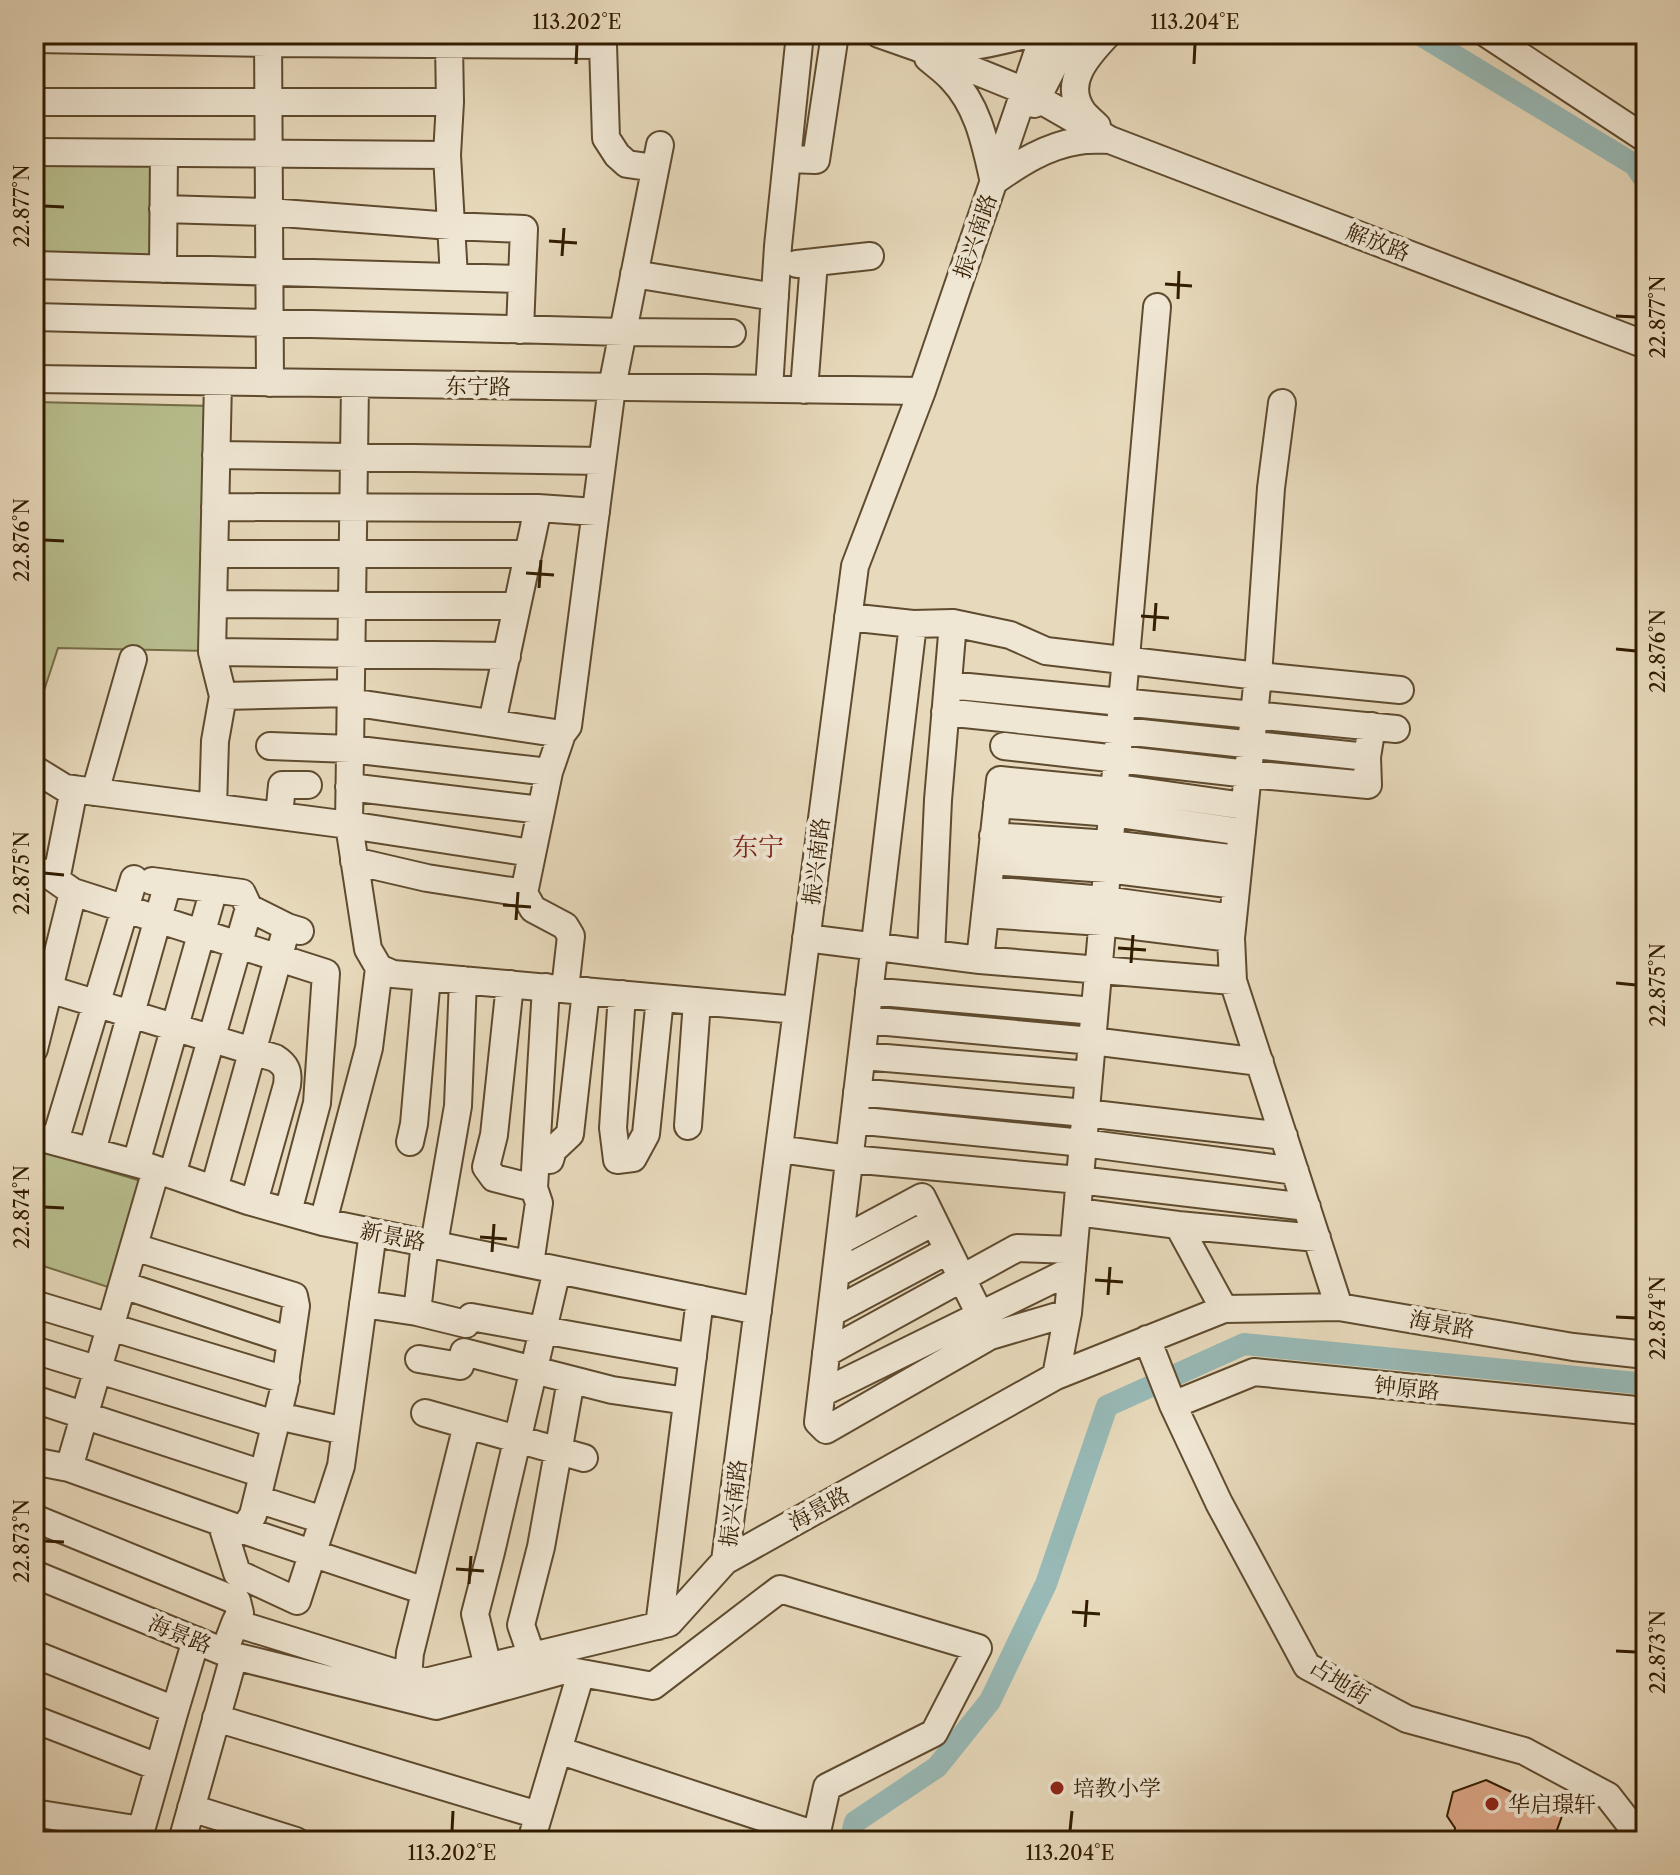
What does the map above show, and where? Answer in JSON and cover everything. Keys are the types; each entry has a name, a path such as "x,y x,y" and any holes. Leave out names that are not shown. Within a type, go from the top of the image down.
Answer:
{"street":[{"path":"769,389 777,266 800,34"},
{"path":"787,159 816,160 835,34"},
{"path":"879,34 916,47 949,49 1029,34"},
{"path":"1055,38 1108,34"},
{"path":"1108,34 1090,52 1080,68 1075,86 1076,100 1082,111 1110,140"},
{"path":"1487,34 1646,139"},
{"name":"振兴南路","path":"725,1561 855,566 922,391 993,182 1055,38"},
{"path":"34,39 268,39 449,44 604,40 606,138 627,164 658,156 612,387 568,726 562,734 549,772 524,893 533,909 565,926 571,936 536,1159 534,1188 539,1203 530,1264"},
{"path":"268,39 270,383"},
{"path":"449,44 447,155 454,277"},
{"path":"916,47 953,80 968,100 987,146 993,182 1018,164 1048,149 1080,140 1110,140"},
{"name":"解放路","path":"916,47 1031,95 1110,140 1646,345"},
{"path":"34,102 450,102"},
{"path":"34,152 447,155"},
{"path":"163,269 164,153"},
{"path":"163,209 269,212 524,229 520,330"},
{"path":"777,266 870,256"},
{"path":"804,390 814,262"},
{"path":"34,265 522,279"},
{"path":"634,274 775,297"},
{"path":"1056,1376 1068,1313 1157,307"},
{"path":"34,317 732,333"},
{"path":"34,356 34,379"},
{"name":"东宁路","path":"34,379 922,391"},
{"path":"213,807 215,741 223,696 212,652 218,382"},
{"path":"355,384 349,825 368,949 379,968 393,974 797,1010"},
{"path":"1282,403 1271,488 1258,676 1232,928 1233,981 1339,1307"},
{"path":"216,455 602,461"},
{"path":"215,507 538,508 596,512"},
{"path":"492,723 538,508"},
{"path":"214,554 528,554"},
{"path":"213,604 517,606"},
{"path":"848,617 913,624 953,623 1010,635 1046,651 1400,690"},
{"path":"931,953 938,800 953,623"},
{"path":"913,624 818,1422 826,1430 985,1325 1072,1260"},
{"path":"212,652 507,656"},
{"path":"34,1049 49,989 54,880 133,659"},
{"path":"948,685 1384,727 1367,757 1368,785 1004,746"},
{"path":"223,696 350,698 562,734"},
{"path":"945,712 1367,757"},
{"path":"270,746 350,749 549,772"},
{"path":"34,769 65,788 349,825 532,853"},
{"path":"980,960 1000,780 1112,802"},
{"path":"279,816 282,785 308,785"},
{"path":"349,787 541,810"},
{"path":"1112,802 1118,788 1243,819"},
{"path":"992,848 1238,872"},
{"path":"354,861 427,878 524,893"},
{"path":"45,1138 96,1003 125,908 129,878 242,893 249,908 293,929 278,958 214,1189"},
{"path":"54,880 125,908 326,973 317,1103 288,1212"},
{"path":"92,1151 168,883"},
{"path":"69,1468 155,1169 175,1027 214,889"},
{"path":"986,902 1103,911 1232,928"},
{"path":"155,1169 212,1038 249,908"},
{"path":"806,938 980,960 1233,981"},
{"path":"323,1222 369,1048 379,968"},
{"path":"410,1142 427,977"},
{"path":"417,1312 458,1106 463,980"},
{"path":"510,984 494,1135 486,1167 494,1178 534,1188"},
{"path":"49,989 275,1058 285,1065 288,1075 254,1202"},
{"path":"536,1159 550,1160 553,1150 570,1134 565,989"},
{"path":"869,991 1094,1011"},
{"path":"622,994 614,1125 617,1160 633,1158 646,1134 660,998"},
{"path":"688,1126 697,1001"},
{"path":"866,1020 1092,1041 1260,1062"},
{"path":"862,1056 1089,1075"},
{"path":"857,1092 1085,1113 1284,1136"},
{"path":"854,1120 1083,1143 1295,1171"},
{"path":"571,1121 614,1125"},
{"name":"新景路","path":"45,1138 323,1222 758,1311"},
{"path":"779,1149 1307,1207"},
{"path":"840,1241 922,1197 985,1325"},
{"path":"1077,1212 1317,1238"},
{"path":"836,1274 934,1222"},
{"path":"1178,1225 1224,1309"},
{"path":"232,1526 237,1573 297,1601 341,1466 373,1232"},
{"path":"134,1247 294,1296 296,1306 286,1380 253,1515 232,1526"},
{"path":"826,1353 1017,1248 1072,1260"},
{"path":"831,1313 947,1251"},
{"path":"488,1667 475,1614 557,1270"},
{"path":"123,1285 291,1341"},
{"path":"659,1626 700,1299"},
{"path":"34,1304 286,1380"},
{"path":"363,1304 417,1312 466,1324 471,1317 693,1357"},
{"name":"海景路","path":"34,1574 229,1654 235,1623 425,1682 669,1623 725,1561 1056,1376 1224,1309 1339,1307 1573,1347 1646,1355"},
{"path":"822,1393 985,1325 1068,1313"},
{"name":"占地街","path":"1147,1339 1219,1503 1307,1666 1407,1719 1524,1751 1608,1796 1643,1841"},
{"path":"34,1350 276,1420 345,1431"},
{"path":"419,1359 460,1366 464,1352 612,1390 687,1401"},
{"name":"钟原路","path":"1166,1386 1254,1372 1646,1411"},
{"path":"532,1657 521,1625 541,1547 571,1380"},
{"path":"34,1399 260,1487 323,1520"},
{"path":"425,1413 584,1458"},
{"path":"408,1677 410,1653 467,1425"},
{"path":"34,1464 69,1468 425,1591"},
{"path":"34,1518 237,1601 240,1613 235,1623"},
{"path":"182,1841 216,1718 229,1654 436,1706 565,1670 653,1686 780,1589 978,1648 934,1733 827,1787 815,1838 558,1750"},
{"path":"34,1813 139,1835 196,1640"},
{"path":"34,1654 175,1710"},
{"path":"216,1718 538,1833 581,1673"},
{"path":"34,1719 158,1767"},
{"path":"191,1808 296,1841"}],"green space":[{"path":"156,159 157,260 38,261 38,160"},
{"path":"34,402 214,406 209,651 58,648 34,721"},
{"path":"34,1149 141,1181 111,1288 34,1263"}],"building":[{"name":"华启璟轩","path":"1486,1780 1562,1816 1553,1841 1454,1841 1455,1828 1447,1816 1453,1792"}],"waterway":[{"path":"1419,34 1635,165 1646,182"},
{"path":"850,1841 855,1822 937,1767 990,1701 1046,1584 1107,1406 1244,1344 1646,1384"}],"place":[{"name":"培教小学","path":"1057,1788"},
{"name":"华启璟轩","path":"1492,1804"}],"district":[{"name":"东宁","path":"758,847"}]}
